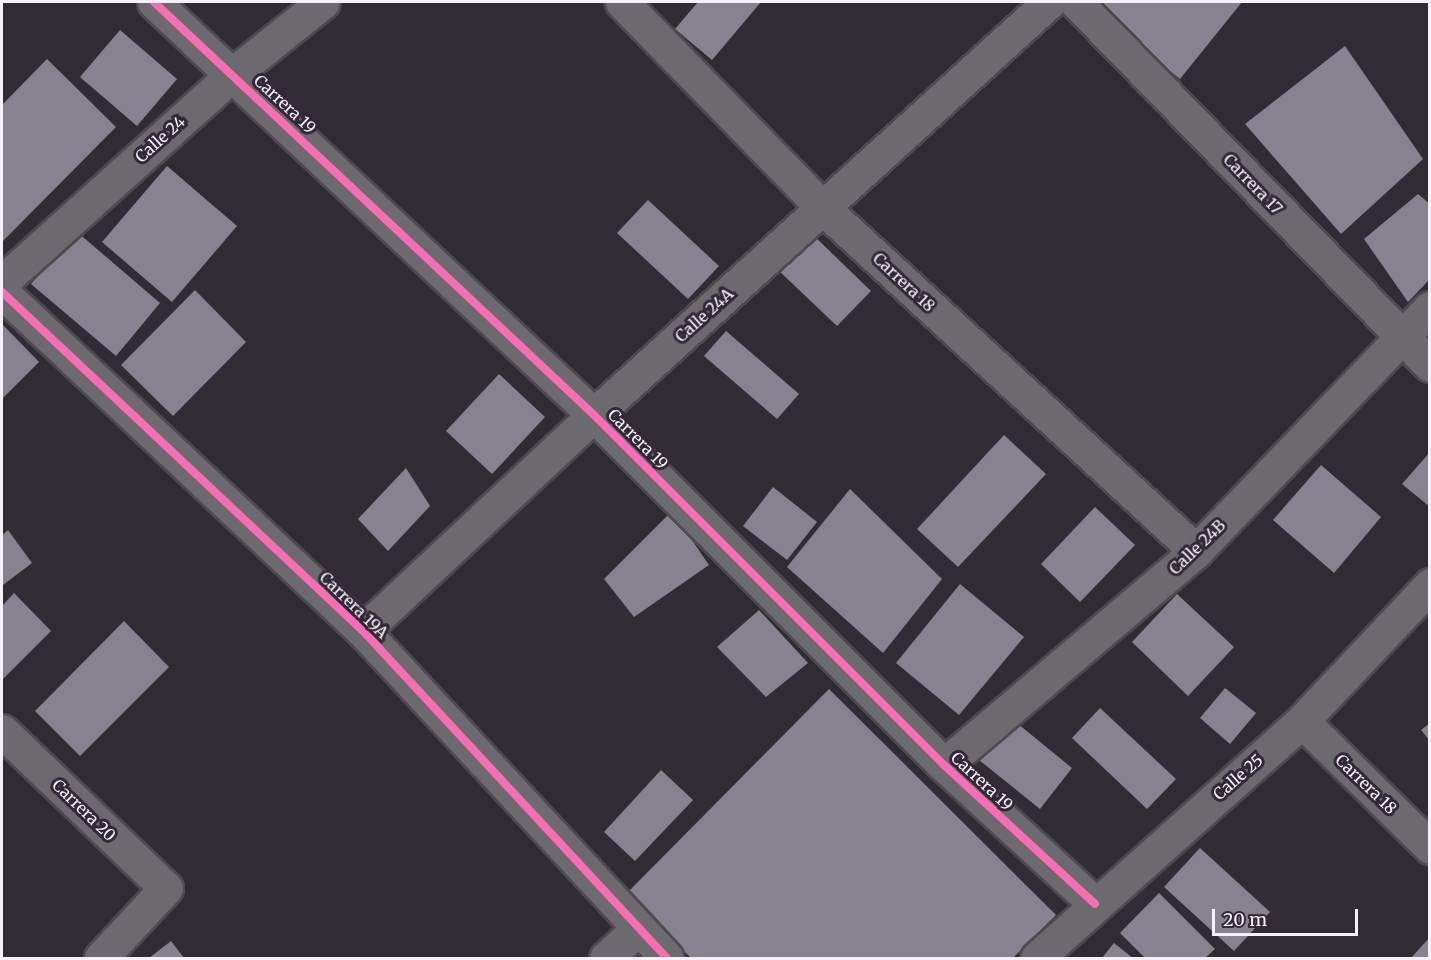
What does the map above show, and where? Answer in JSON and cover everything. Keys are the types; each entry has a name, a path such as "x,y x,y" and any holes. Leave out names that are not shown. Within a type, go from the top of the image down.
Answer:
{"street":[{"name":"Carrera 19","path":"154,2 594,414 944,765 1095,904"},
{"name":"Calle 24","path":"2,282 233,74 323,2"},
{"name":"Carrera 18","path":"622,2 823,208 1196,551"},
{"name":"Calle 24A","path":"363,631 594,414 1049,2"},
{"name":"Carrera 17","path":"1076,2 1430,366"},
{"name":"Carrera 19A","path":"2,292 363,631 638,930 667,958"},
{"name":"Calle 24B","path":"944,765 1196,551 1430,308"},
{"name":"Calle 25","path":"1037,958 1302,721 1430,585"},
{"name":"Carrera 18","path":"1302,721 1430,847"},
{"name":"Carrera 20","path":"2,731 166,888 101,958"},
{"path":"606,958 638,930"}],"building":[{"path":"698,2 761,2 712,60 675,29"},
{"path":"1105,2 1242,2 1180,79 1096,12"},
{"path":"120,30 177,79 137,126 80,77"},
{"path":"1345,46 1423,159 1341,234 1245,124"},
{"path":"47,59 116,127 2,242 2,105"},
{"path":"167,166 237,226 172,302 102,242"},
{"path":"1418,194 1430,204 1430,279 1408,302 1364,239"},
{"path":"648,200 719,266 688,299 617,233"},
{"path":"76,231 160,303 116,356 31,284"},
{"path":"811,233 871,291 837,326 777,269"},
{"path":"195,290 246,342 173,416 121,365"},
{"path":"2,324 39,362 2,399"},
{"path":"726,331 799,394 777,419 704,356"},
{"path":"499,374 545,417 492,474 446,431"},
{"path":"1004,435 1046,474 958,567 917,529"},
{"path":"1430,452 1430,507 1402,484"},
{"path":"1321,465 1381,517 1334,573 1273,520"},
{"path":"406,468 430,506 388,551 358,519"},
{"path":"773,487 817,522 787,560 743,526"},
{"path":"850,489 942,579 883,653 787,567"},
{"path":"1095,507 1135,545 1080,602 1041,564"},
{"path":"672,511 709,565 634,617 604,579"},
{"path":"8,530 32,563 3,585 2,535"},
{"path":"960,584 1024,637 959,715 896,663"},
{"path":"14,593 51,631 2,680 2,606"},
{"path":"1177,594 1234,647 1188,696 1132,642"},
{"path":"759,610 808,663 766,697 717,647"},
{"path":"124,621 169,667 80,756 35,711"},
{"path":"1225,688 1256,713 1230,744 1200,718"},
{"path":"829,689 1056,915 1013,958 691,958 626,894"},
{"path":"1100,708 1176,779 1147,809 1072,738"},
{"path":"1012,719 1072,768 1040,809 979,760"},
{"path":"1430,723 1430,741 1421,730"},
{"path":"661,770 693,800 635,861 604,832"},
{"path":"1200,848 1270,912 1234,951 1164,887"},
{"path":"1159,893 1215,949 1205,958 1145,958 1120,933"},
{"path":"1430,937 1430,958 1411,958"},
{"path":"171,941 184,958 149,958"},
{"path":"1114,943 1133,958 1102,958"}],"cycle path":[{"path":"154,2 594,415 944,765 1095,904"},
{"path":"2,292 363,631 667,958"}]}
